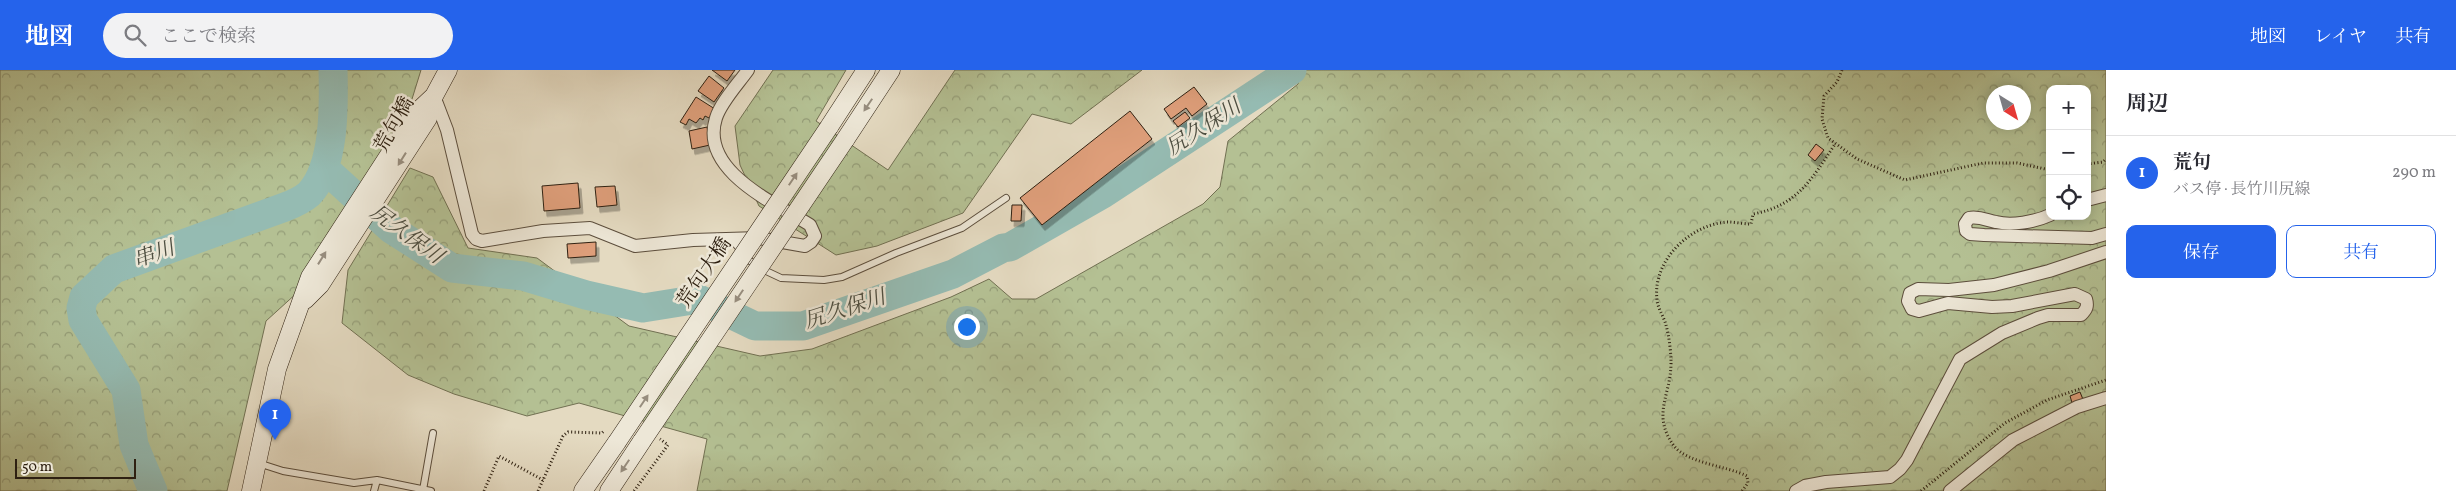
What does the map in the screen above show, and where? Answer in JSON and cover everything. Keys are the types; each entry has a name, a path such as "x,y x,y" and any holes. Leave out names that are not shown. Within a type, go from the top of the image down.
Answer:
{"main road":[{"name":"荒句橋","path":"251,491 277,370 310,277 422,115 448,70"},
{"name":"荒句大橋","path":"583,491 609,437 829,127 866,70"},
{"name":"荒句大橋","path":"609,491 891,70"}],"street":[{"path":"434,96 447,130 472,234 476,239 482,241 543,231 590,228 635,246 730,238 759,238 801,246 809,244 815,236 810,225 740,180 722,162 714,132 716,118 748,70"},
{"path":"2091,199 2106,195"},
{"path":"2046,216 2011,224 1996,223 1977,216 1969,218 1965,224 1966,231 1970,234 1984,236 2092,238 2106,234"},
{"path":"1796,491 1805,486 1826,482 1890,477 1900,469 1923,432 1960,360 2002,333 2048,315 2081,315 2086,310 2088,304 2086,299 2075,294 2012,306 1948,303 1919,311 1912,309 1908,301 1910,293 1918,289 1949,290 1994,285 2049,271 2106,252"},
{"path":"1950,491 2013,440 2077,407 2106,398"}],"lane":[{"path":"730,238 750,261 764,270 782,278 824,280 842,277 896,253 962,228 1006,198"},
{"path":"423,490 432,434"},
{"path":"258,463 283,471 354,483 377,480 431,491"},
{"path":"374,491 377,480"}],"path":[{"path":"1842,70 1837,82 1824,96 1824,130 1828,138 1857,159 1905,180 1983,163 2017,163 2046,169"},
{"path":"1742,491 1748,483 1747,476 1733,469 1700,461 1676,448 1664,430 1662,410 1671,363 1666,325 1657,302 1656,286 1660,271 1672,249 1705,228 1728,222 1751,224 1753,214 1779,206 1795,197 1808,184 1835,144"},
{"path":"2091,164 2103,162 2106,159"},
{"path":"538,491 562,436 568,432 609,437"},
{"path":"634,491 668,445"},
{"path":"484,491 500,456 543,480"}],"green space":[{"path":"0,70 421,70 395,154 331,262 266,321 227,491 0,491"},
{"path":"773,70 846,70 816,121 888,170 955,70 1142,70 1071,124 1032,114 963,213 877,246 836,255 759,206 740,165 735,126"},
{"path":"1301,70 2106,70 2106,491 697,491 707,439 579,403 527,416 454,394 408,375 342,323 348,270 410,168 433,177 468,248 537,258 629,326 760,356 812,349 951,297 989,279 1012,299 1036,299 1203,204 1220,187 1228,141 1298,84"}],"building":[{"path":"712,70 735,70 727,81"},
{"path":"709,76 724,88 714,102 698,91"},
{"path":"1194,87 1207,104 1192,116 1186,108 1171,119 1164,109"},
{"path":"696,97 715,109 709,118 705,116 703,120 700,118 696,123 689,119 686,125 680,122"},
{"path":"1130,111 1152,139 1042,225 1020,198"},
{"path":"1185,112 1190,118 1178,127 1173,121"},
{"path":"707,127 710,145 692,149 689,131"},
{"path":"1816,144 1824,150 1815,161 1808,155"},
{"path":"578,183 580,208 544,211 542,186"},
{"path":"615,186 617,205 597,207 595,187"},
{"path":"1012,205 1022,205 1021,221 1011,221"},
{"path":"596,242 596,256 568,258 567,244"},
{"path":"2080,392 2084,402 2073,406 2070,396"}],"waterway":[{"name":"串川","path":"153,491 134,445 126,390 83,320 81,308 84,297 114,269 285,207 309,194 318,182 328,152 333,118 333,70"},
{"name":"尻久保川","path":"324,168 391,229 452,268 523,276 586,295 643,308 699,299 755,326 803,326 953,274 1003,248 1010,247 1103,194 1292,70"}],"place":[{"name":"荒句","path":"275,440"}]}
